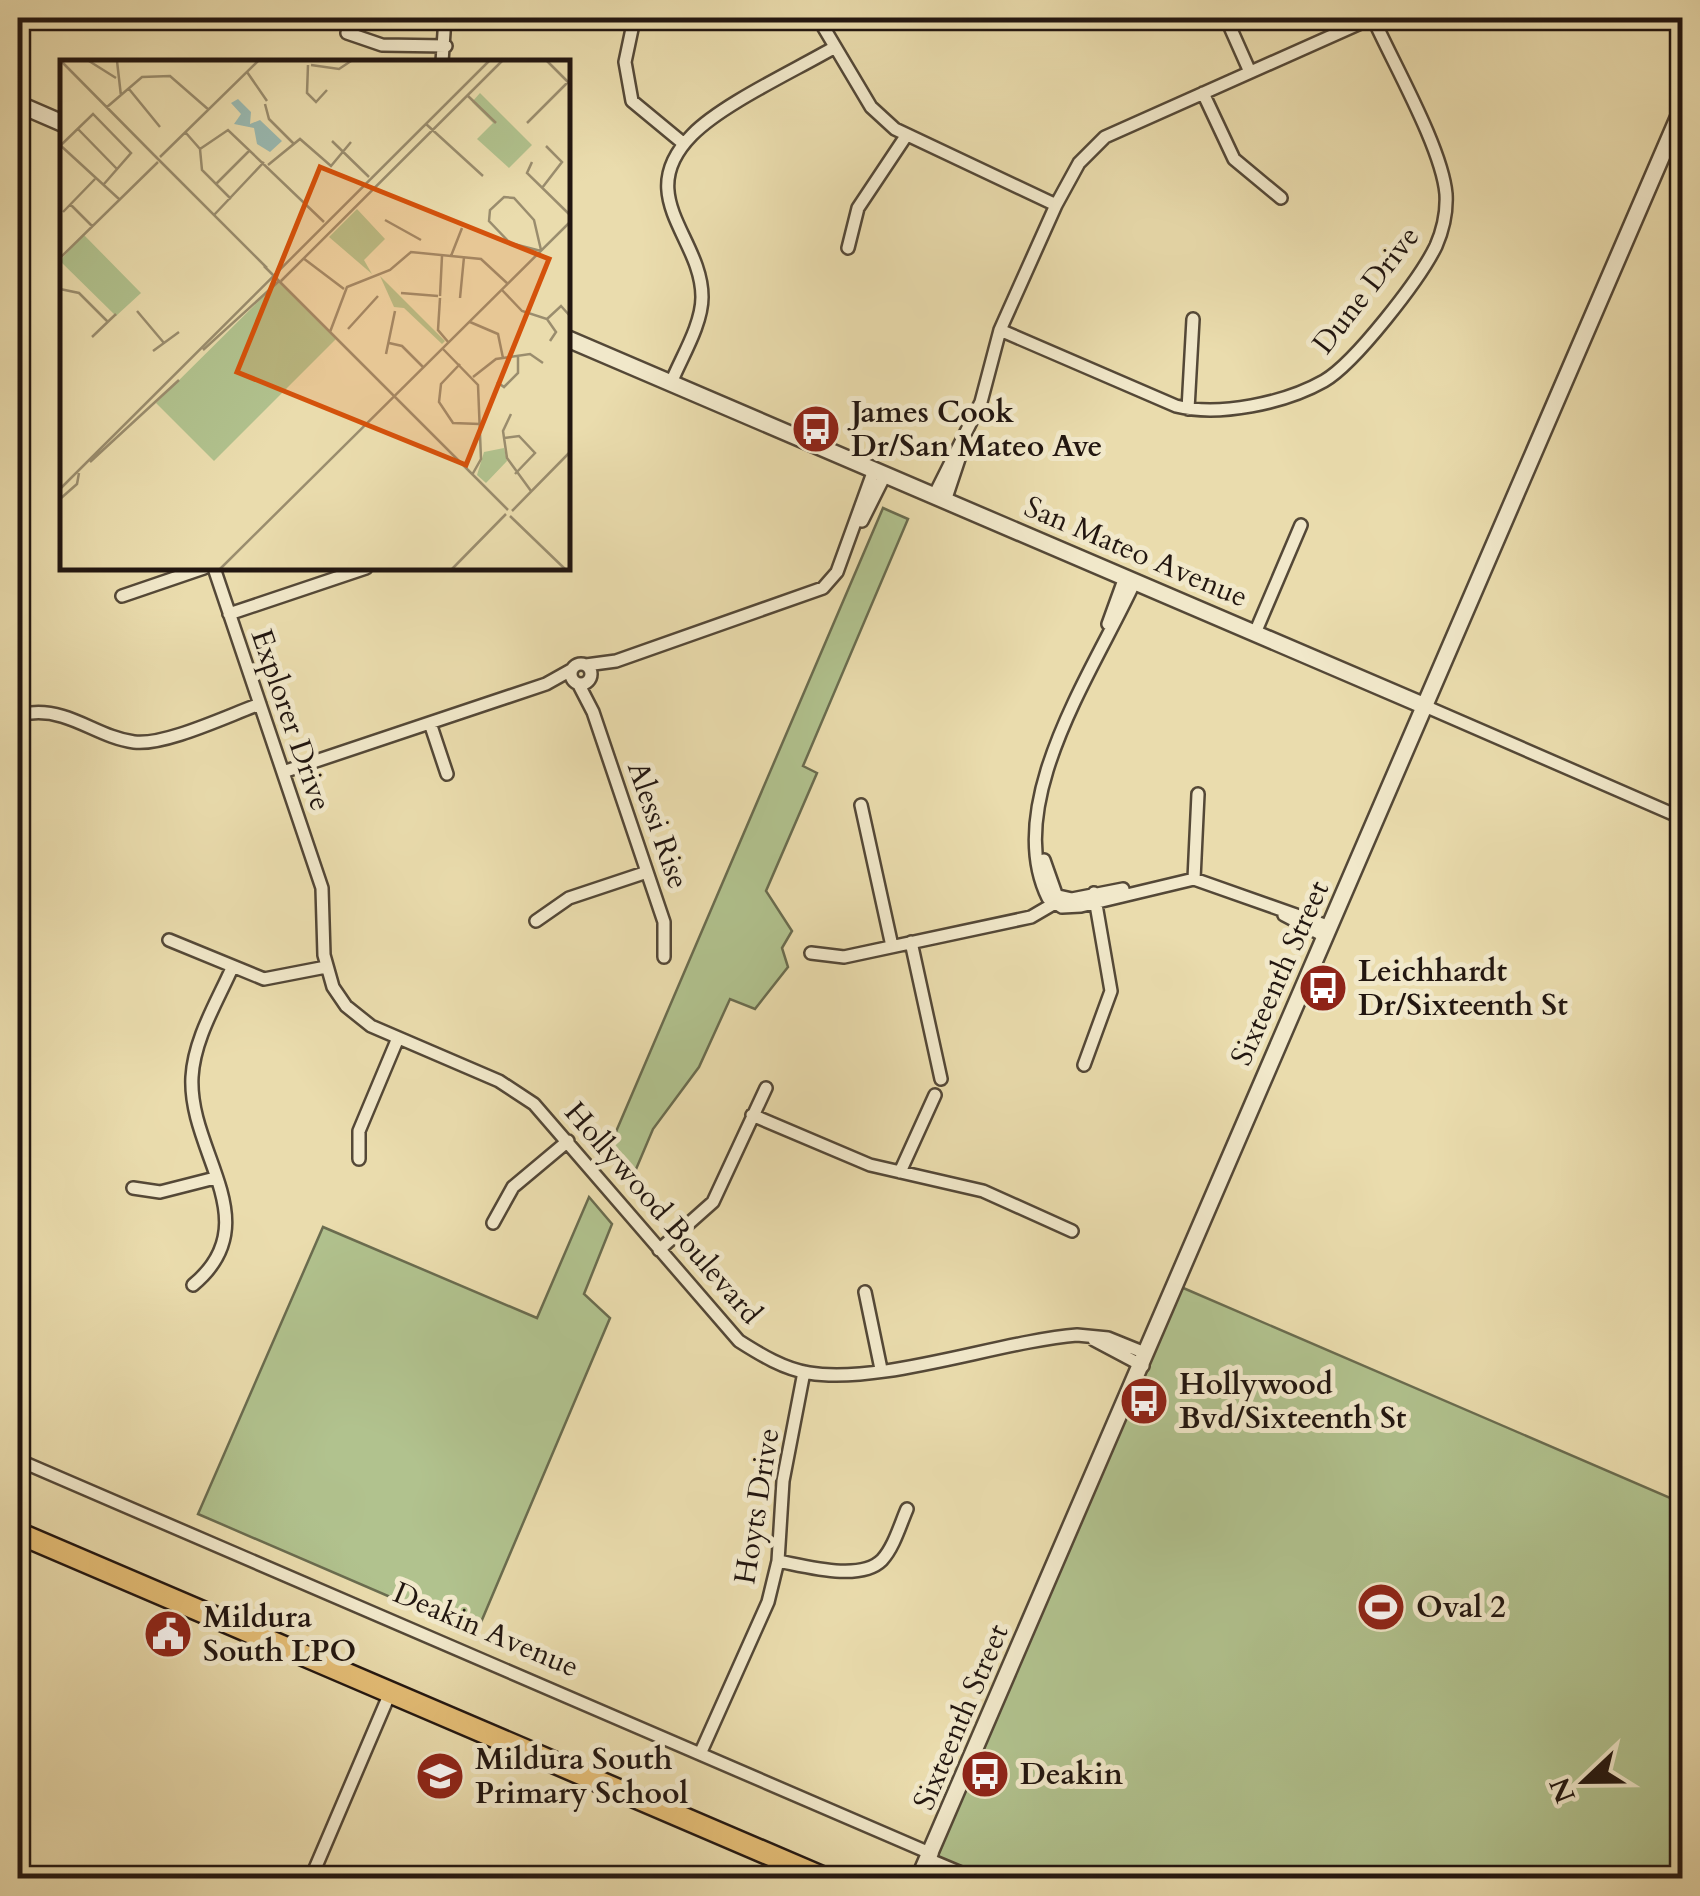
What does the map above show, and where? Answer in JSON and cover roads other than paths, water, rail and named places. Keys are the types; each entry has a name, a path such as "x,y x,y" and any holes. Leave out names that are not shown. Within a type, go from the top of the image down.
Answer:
{"highway":[{"path":"18,1533 824,1878"}],"street":[{"path":"442,60 444,18"},
{"path":"818,18 872,106 906,136 1056,204"},
{"path":"1226,18 1250,72"},
{"path":"939,498 985,390 1000,330 1056,204 1095,144 1372,18"},
{"name":"Dune Drive","path":"1000,330 1188,409 1215,410 1291,394 1334,374 1358,351 1438,241 1446,212 1442,174 1372,18"},
{"path":"632,29 625,62 632,102 684,144"},
{"path":"347,33 382,45 446,46"},
{"path":"671,383 702,301 699,281 669,205 671,168 684,144 705,124 835,47"},
{"path":"1203,93 1234,159 1281,198"},
{"path":"18,104 60,122"},
{"name":"Sixteenth Street","path":"919,1878 1428,707 1682,108"},
{"path":"848,248 858,208 906,136"},
{"path":"1188,409 1193,319"},
{"name":"San Mateo Avenue","path":"570,340 1682,818"},
{"path":"282,772 546,684 581,676 816,592 837,572 880,473"},
{"path":"1255,633 1301,525"},
{"path":"122,596 198,570"},
{"name":"Explorer Drive","path":"215,570 322,888"},
{"path":"230,614 360,570"},
{"path":"1053,898 1037,842 1036,812 1043,783 1130,579"},
{"name":"Alessi Rise","path":"581,676 664,922 664,956"},
{"path":"31,713 65,715 121,739 143,742 260,704"},
{"path":"430,723 447,774"},
{"path":"1194,879 1198,794"},
{"path":"861,806 892,946"},
{"path":"536,921 568,898 647,872"},
{"path":"812,953 844,957 1020,918 1053,898 1095,898 1194,879 1328,932"},
{"name":"Hollywood Boulevard","path":"322,888 326,967 346,1006 363,1021 517,1092 568,1140 740,1341 776,1362 804,1372 881,1369 1086,1336 1144,1359"},
{"path":"1084,1065 1112,991 1095,898"},
{"path":"168,940 232,968 274,980 326,967"},
{"path":"910,942 941,1078"},
{"path":"193,1285 214,1264 226,1239 226,1214 193,1100 192,1074 198,1046 232,968"},
{"path":"359,1159 360,1131 398,1038"},
{"path":"659,1250 713,1202 766,1088"},
{"path":"900,1172 935,1095"},
{"path":"752,1115 859,1161 983,1190 1072,1231"},
{"path":"493,1222 514,1187 568,1140"},
{"path":"132,1188 160,1192 215,1178"},
{"path":"865,1292 881,1369"},
{"name":"Hoyts Drive","path":"700,1754 768,1602 778,1561 781,1495 804,1372"},
{"name":"Deakin Avenue","path":"18,1460 700,1754 973,1878"},
{"path":"778,1561 853,1570 872,1568 888,1552 907,1508"},
{"path":"312,1878 390,1692"},
{"name":"Sixteenth Street","path":"926,1878 931,1857"}],"place":[{"name":"James Cook Dr/San Mateo Ave","path":"816,429"},
{"name":"Leichhardt Dr/Sixteenth St","path":"1323,988"},
{"name":"Hollywood Bvd/Sixteenth St","path":"1144,1401"},
{"name":"Oval 2","path":"1381,1607"},
{"name":"Mildura South LPO","path":"168,1634"},
{"name":"Deakin","path":"985,1774"},
{"name":"Mildura South Primary School","path":"440,1776"}]}
